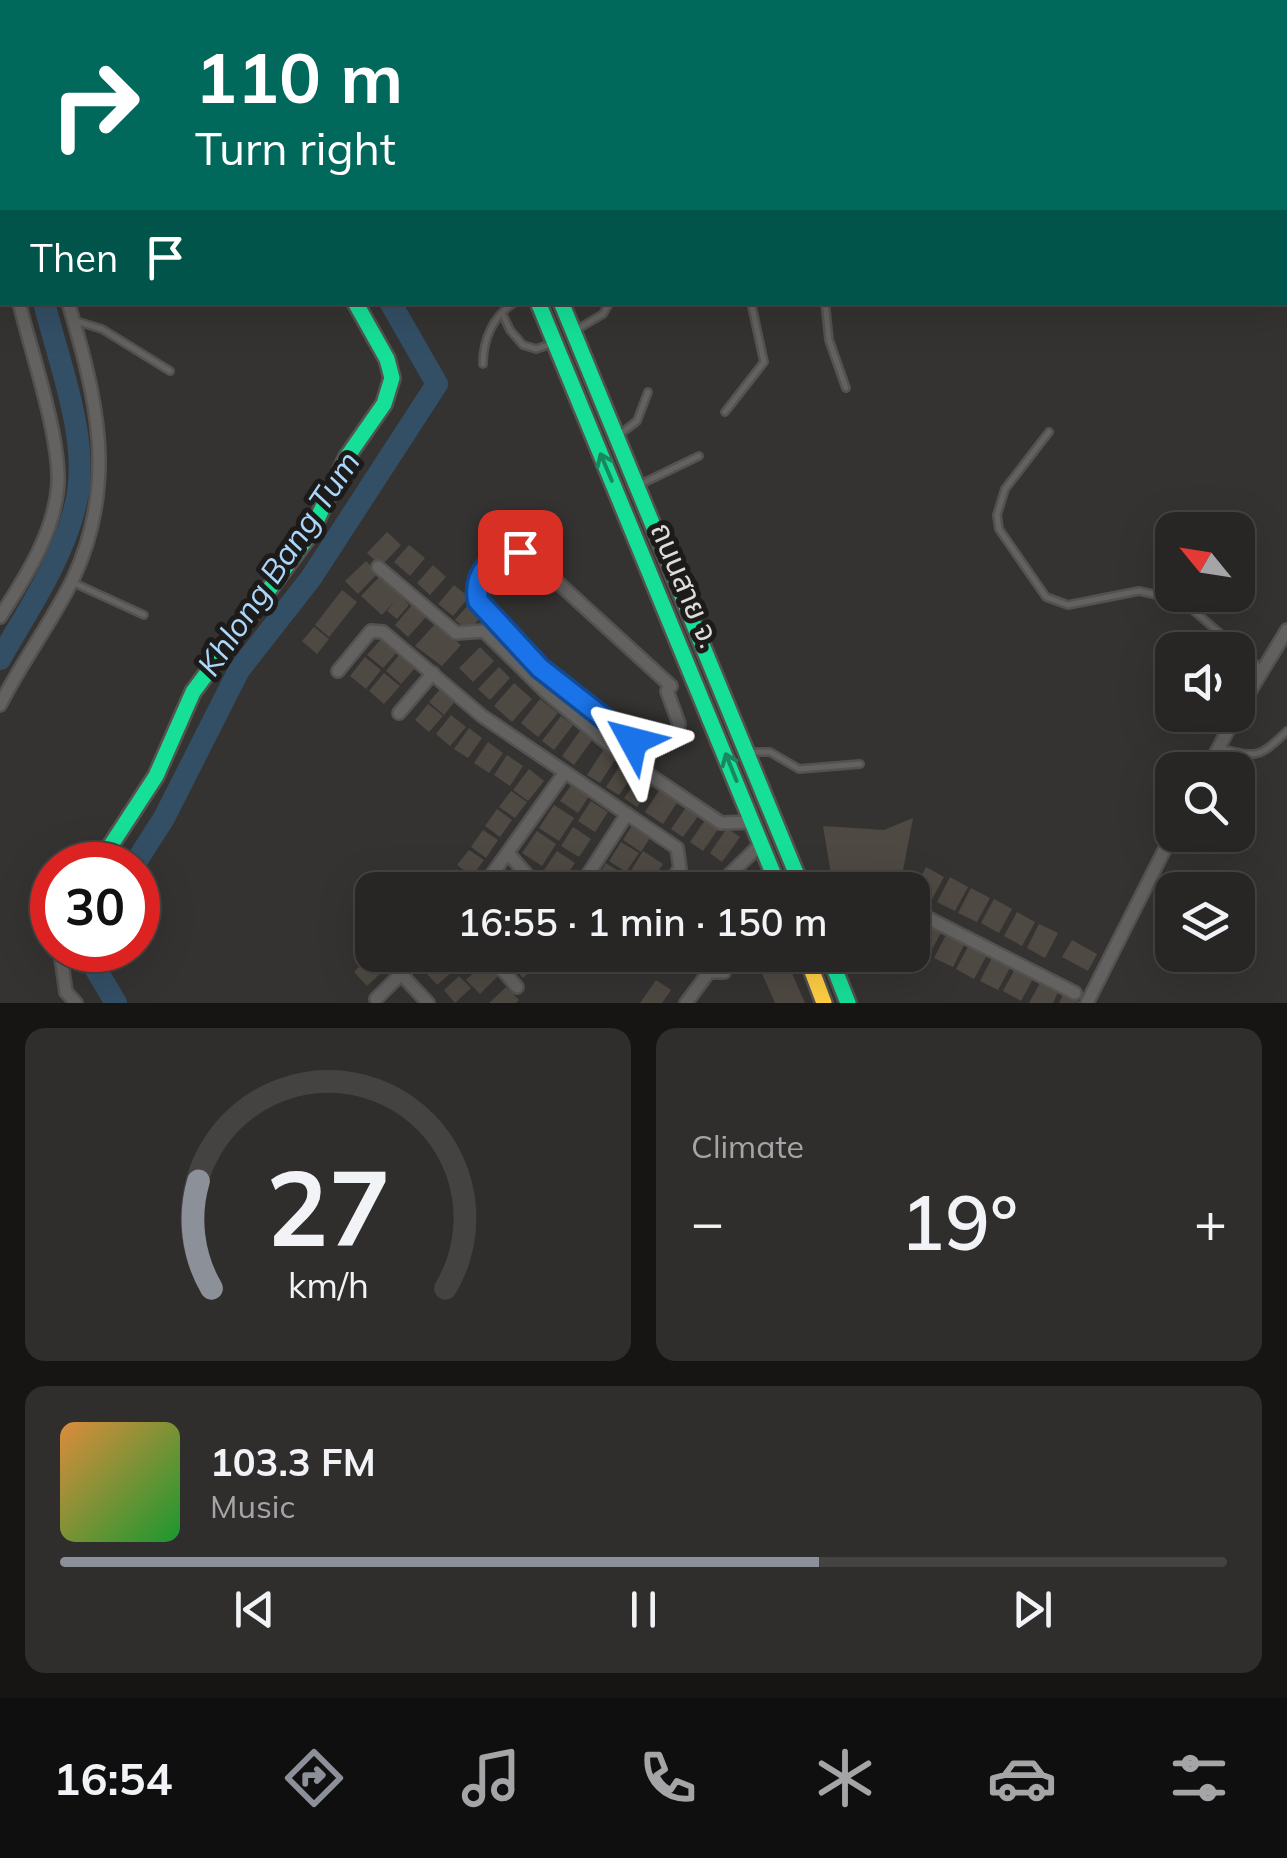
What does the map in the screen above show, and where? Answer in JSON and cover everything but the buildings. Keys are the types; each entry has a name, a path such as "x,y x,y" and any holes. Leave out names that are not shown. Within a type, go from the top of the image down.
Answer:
{"main road":[{"path":"113,842 156,776 193,692 310,534 347,456 384,404 392,378 387,359 357,305"},
{"name":"ถนนสาย จ.","path":"539,305 773,872"},
{"name":"ถนนสาย จ.","path":"561,305 796,872"},
{"path":"812,972 824,1003"},
{"path":"836,972 848,1003"}],"street":[{"path":"0,617 37,554 58,486 57,465 20,305"},
{"path":"0,705 72,582 97,502 101,455 97,402 69,305"},
{"path":"672,686 531,558 510,552 486,565 478,601 540,668 633,741 641,744 677,731 679,724 667,691 694,676"},
{"path":"378,567 456,633 484,631 546,692 630,762 722,824 753,822"},
{"path":"338,671 372,631 380,630 564,775 677,848 683,872"},
{"path":"1255,677 1287,630"},
{"path":"399,714 433,673"},
{"path":"1215,752 1226,732"},
{"path":"495,872 564,775"},
{"path":"590,872 627,814"},
{"path":"732,872 762,843"},
{"path":"1087,1003 1163,852"},
{"path":"508,853 524,872"},
{"path":"677,872 680,868"},
{"path":"930,919 1075,993"},
{"path":"63,972 66,992 76,1003"},
{"path":"504,972 517,987"},
{"path":"686,1003 709,972"},
{"path":"376,999 401,974 428,1003"}],"lane":[{"path":"483,364 483,347 502,312 511,305"},
{"path":"573,332 603,314 608,305"},
{"path":"725,412 764,362 752,305"},
{"path":"825,305 829,340 846,388"},
{"path":"502,312 524,345 536,350 554,343"},
{"path":"73,320 102,329 170,371"},
{"path":"616,437 637,421 648,392"},
{"path":"1049,432 1004,489 997,514 999,528 1046,597 1068,605 1138,590 1170,598 1193,610 1260,668"},
{"path":"637,486 699,456"},
{"path":"72,582 144,615"},
{"path":"1218,747 1253,757 1287,731"},
{"path":"748,752 770,752 800,769 860,764"}],"waterway":[{"name":"Khlong Bang Tum","path":"0,659 61,547 79,483 72,404 45,305"},
{"name":"Khlong Bang Tum","path":"149,842 239,670 311,578 437,384 392,305"},
{"name":"Khlong Bang Tum","path":"97,972 116,1003"}],"traffic: fast":[{"path":"113,842 156,776 193,692 310,534 347,457 384,404 392,378 387,359 357,305"},
{"path":"539,305 773,872"},
{"path":"562,305 796,872"},
{"path":"836,972 848,1003"}],"traffic: slow":[{"path":"812,972 824,1003"}],"route":[{"path":"520,552 496,556 486,565 478,601 540,668 633,741"}]}
